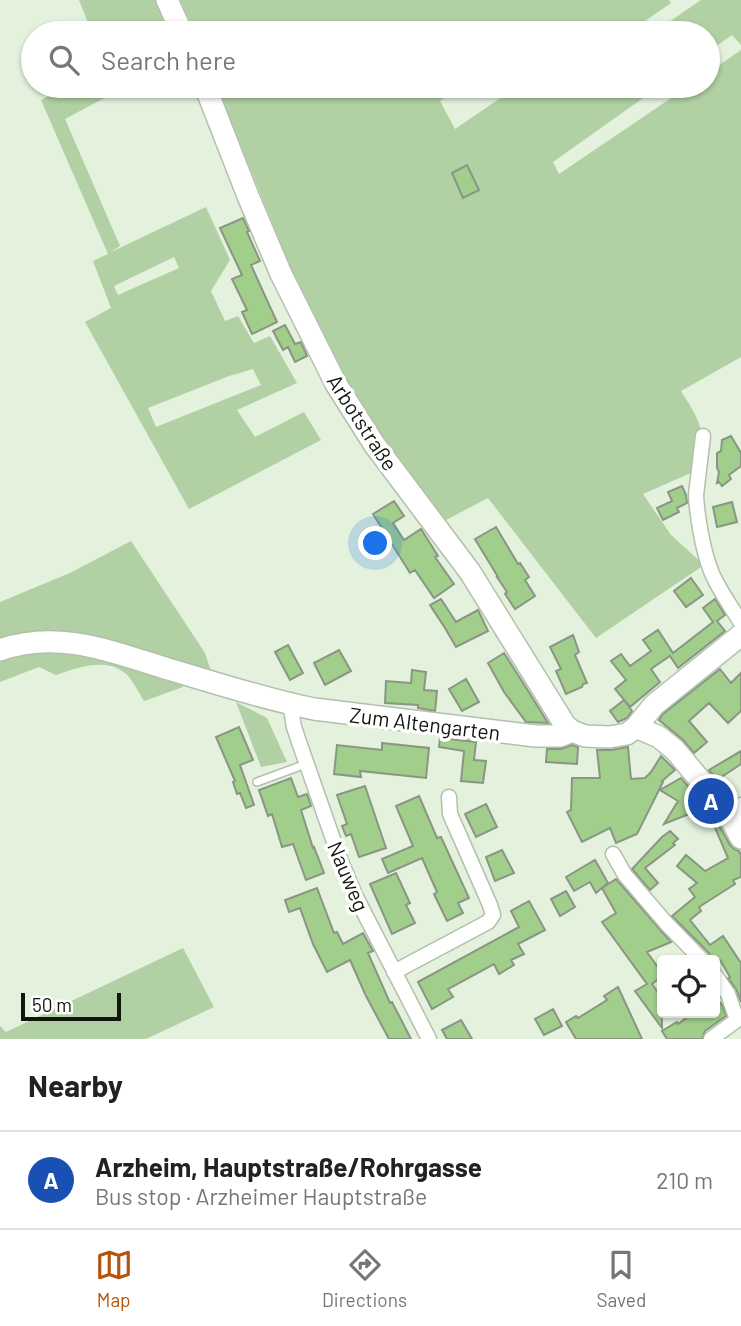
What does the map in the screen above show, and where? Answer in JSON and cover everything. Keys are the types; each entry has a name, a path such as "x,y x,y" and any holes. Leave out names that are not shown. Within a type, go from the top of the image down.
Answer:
{"street":[{"path":"167,0 177,21"},
{"name":"Arbotstraße","path":"210,98 247,196 281,274 335,384 374,444 470,572 559,717 572,731"},
{"path":"703,436 696,495 707,560 717,584 741,623"},
{"path":"739,822 667,742 636,727 654,705 741,635"},
{"name":"Zum Altengarten","path":"0,650 24,643 76,643 314,709 536,736 560,736 572,731 585,736 615,737 627,734 636,727"},
{"name":"Nauweg","path":"290,704 306,764 355,895 429,1039"},
{"path":"394,972 488,922 493,915 450,814 449,797"},
{"path":"613,854 625,875 697,955"},
{"path":"711,1039 739,1021 720,982"}],"lane":[{"path":"257,782 306,764"}],"green space":[{"path":"79,0 159,0 168,21 87,21"},
{"path":"180,0 669,0 671,3 645,21 190,21"},
{"path":"701,0 741,0 741,45 732,35 720,44 720,21 670,21"},
{"path":"741,50 741,357 681,391 698,420 702,436 700,469 643,494 671,535 704,565 596,638 488,498 444,521 374,426 329,351 303,297 221,98 445,98 440,101 455,129 500,98 643,98 553,162 559,174 671,98 720,98 720,65"},
{"path":"45,98 104,98 65,119 120,246 109,253 206,207 230,260 211,291 225,321 238,316 254,343 270,336 297,383 237,410 255,437 304,412 321,440 189,509 85,322 111,308 93,261 108,254 41,100","holes":["174,257 179,268 118,295 114,286","253,369 261,385 156,427 148,408"]},
{"path":"131,541 205,653 213,677 174,672 183,687 144,701 125,673 109,666 91,665 56,675 39,667 0,682 0,602 70,573"},
{"path":"236,702 267,718 287,762 261,767"},
{"path":"183,948 214,1007 146,1039 0,1039 0,1026 6,1032"}],"building":[{"path":"467,165 479,190 463,198 452,173"},
{"path":"243,218 260,261 251,265 277,322 252,334 242,312 247,310 232,279 242,275 220,228"},
{"path":"285,325 295,344 301,342 307,356 295,362 288,347 283,350 273,331"},
{"path":"731,436 741,453 741,466 729,475 731,479 722,486 717,483 717,453 721,451 722,440"},
{"path":"682,486 687,503 677,508 679,512 663,520 657,508 672,501 668,492"},
{"path":"394,501 404,516 393,523 404,540 421,529 438,556 435,557 454,584 434,598 415,570 410,573 373,514"},
{"path":"732,502 737,522 717,527 713,507"},
{"path":"496,527 529,577 525,580 535,596 515,609 475,539"},
{"path":"691,578 703,595 686,607 674,591"},
{"path":"441,599 456,622 478,610 488,631 456,647 430,605"},
{"path":"715,599 725,615 717,621 725,631 678,668 670,656 651,669 660,682 630,707 615,689 626,680 611,661 621,654 630,666 651,651 643,640 658,630 673,653 713,622 703,608"},
{"path":"573,635 579,652 575,655 587,683 566,694 556,671 561,669 550,647"},
{"path":"288,645 303,673 290,680 275,652"},
{"path":"339,650 351,671 325,685 314,663"},
{"path":"504,653 548,723 526,722 504,692 488,663"},
{"path":"720,669 731,683 741,673 741,711 728,723 709,703 689,721 707,742 694,753 659,720"},
{"path":"412,670 426,672 424,690 437,691 435,711 418,708 418,705 385,703 386,681 411,683"},
{"path":"466,679 479,702 462,711 449,689"},
{"path":"624,700 632,711 627,718 618,722 610,711"},
{"path":"239,727 253,760 240,765 254,805 246,808 240,793 237,794 233,782 235,781 216,737"},
{"path":"440,738 476,742 474,760 486,761 483,783 461,781 464,751 439,747"},
{"path":"382,743 429,748 426,778 360,771 361,777 334,774 337,745 382,750"},
{"path":"572,745 578,747 577,764 546,762 547,749 561,749"},
{"path":"628,747 631,779 645,778 661,756 675,770 662,781 637,834 616,843 610,828 582,842 567,812 571,810 572,778 600,778 597,750"},
{"path":"741,751 741,764 717,780 709,770"},
{"path":"291,778 298,797 307,794 311,806 301,810 324,873 306,880 293,844 282,847 272,814 268,816 259,790"},
{"path":"681,778 713,816 706,822 701,816 698,819 694,812 664,824 678,801 660,790"},
{"path":"365,786 386,848 359,857 351,834 346,836 342,826 347,824 337,795"},
{"path":"419,796 437,838 441,837 469,898 458,903 463,913 447,921 434,894 437,892 422,858 388,873 382,859 413,846 396,806"},
{"path":"486,804 497,827 476,837 465,814"},
{"path":"716,820 730,845 739,851 741,877 733,880 735,884 699,907 701,911 690,920 710,945 723,936 741,963 741,1002 720,955 710,955 672,916 695,897 689,889 697,883 677,866 686,855 705,871 728,858 713,823"},
{"path":"670,831 678,839 673,843 675,845 645,868 658,883 650,890 632,869"},
{"path":"502,850 514,873 495,881 486,857"},
{"path":"595,860 608,883 596,893 590,882 574,891 566,877"},
{"path":"396,873 410,903 406,905 415,923 392,934 370,884"},
{"path":"616,879 671,942 647,952 657,966 657,980 652,984 657,991 657,1018 662,1018 662,1028 635,991 647,984 602,922 616,913 602,888"},
{"path":"317,888 334,933 337,932 343,944 363,933 373,951 368,953 390,1003 392,1002 411,1039 389,1039 350,960 327,972 300,908 289,912 285,900"},
{"path":"566,891 575,907 560,916 551,899"},
{"path":"529,901 545,930 518,944 524,954 511,960 514,965 499,974 494,964 448,989 453,997 432,1009 418,982 519,927 511,911"},
{"path":"618,987 642,1039 576,1039 566,1022 576,1016 578,1018 607,1000 604,996"},
{"path":"720,1002 726,1016 705,1031 702,1039 667,1039 662,1031 677,1022 678,1024 686,1018 720,1018"},
{"path":"553,1009 562,1026 544,1035 535,1019"},
{"path":"461,1020 472,1039 447,1039 442,1030"}],"place":[{"name":"Arzheim, Hauptstraße/Rohrgasse","path":"711,801"}]}
